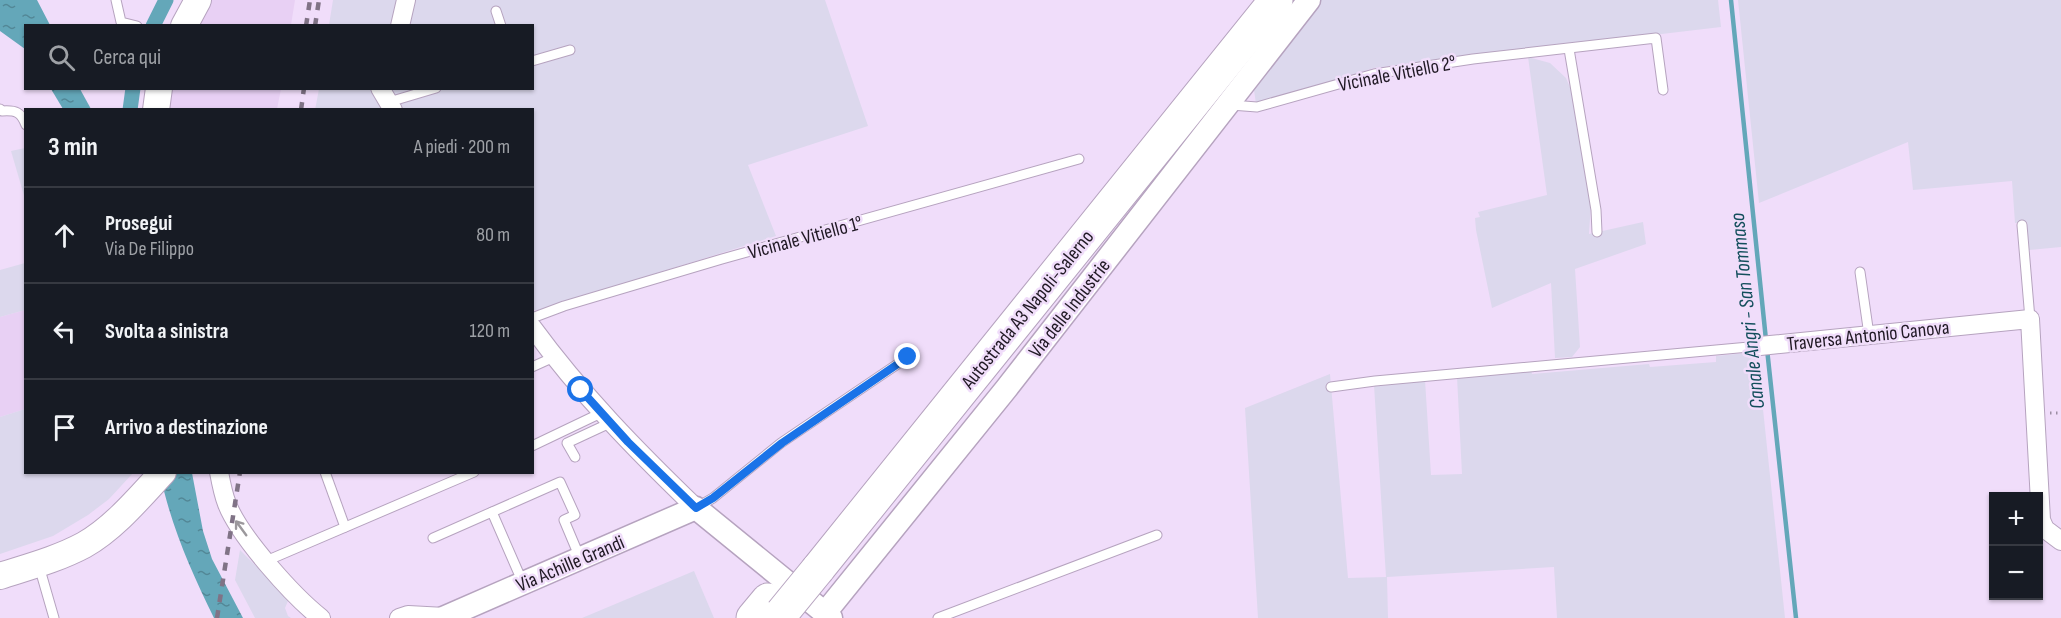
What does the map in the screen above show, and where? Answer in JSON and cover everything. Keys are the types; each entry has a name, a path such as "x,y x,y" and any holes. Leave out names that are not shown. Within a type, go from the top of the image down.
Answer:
{"highway":[{"name":"Autostrada A3 Napoli-Salerno","path":"810,563 1252,0"},
{"name":"Autostrada A3 Napoli-Salerno","path":"770,612 1276,0"}],"main road":[{"path":"185,24 198,0"},
{"path":"156,108 159,90"},
{"path":"0,576 70,552 100,535 156,480"}],"street":[{"path":"400,24 406,0"},
{"name":"Via delle Industrie","path":"828,616 1309,0"},
{"path":"2030,319 2041,520 2045,529 2061,542"},
{"name":"Traversa Antonio Canova","path":"1768,345 2030,319"},
{"path":"534,330 606,418 696,508 828,616"},
{"path":"219,474 226,503 233,517 266,561 302,601 321,618"},
{"name":"Via Achille Grandi","path":"399,618 408,615 444,618 696,508"}],"lane":[{"path":"116,0 120,22 128,24"},
{"path":"496,11 500,24"},
{"name":"Vicinale Vitiello 2°","path":"1228,105 1257,107 1374,74 1473,59 1656,38 1663,90"},
{"path":"1569,49 1596,210 1597,232"},
{"path":"534,60 570,50"},
{"path":"387,100 428,90"},
{"path":"0,109 2,111 16,110 24,120"},
{"name":"Vicinale Vitiello 1°","path":"534,317 564,306 722,260 1079,159"},
{"path":"2022,225 2030,319"},
{"path":"1860,272 1869,335"},
{"name":"Traversa Antonio Canova","path":"1332,387 1375,381 1768,345"},
{"path":"534,366 554,357"},
{"path":"696,508 713,498 782,443 908,357"},
{"path":"534,445 606,418"},
{"path":"575,457 567,443 606,418"},
{"path":"326,474 345,527"},
{"path":"266,561 469,474"},
{"path":"433,538 560,482 574,515 564,520 580,558"},
{"path":"492,512 523,583"},
{"path":"938,618 1157,534"},
{"path":"39,564 54,618"}],"shaded area":[{"path":"210,0 295,0 291,24 198,24"},
{"path":"333,0 825,0 868,126 748,165 776,236 534,310 534,108 315,108 319,90 534,90 534,24 329,24"},
{"path":"1320,0 1718,0 1721,27 1374,68 1256,104 1254,90"},
{"path":"1738,0 2061,0 2061,247 2029,250 2027,222 2015,223 2012,181 1913,190 1908,142 1759,203"},
{"path":"1528,57 1550,63 1566,78 1572,92 1591,203 1589,234 1643,222 1646,244 1575,269 1580,347 1572,357 1555,358 1551,283 1492,308 1476,230 1475,218 1480,217 1478,212 1547,195"},
{"path":"170,90 281,90 277,108 165,108"},
{"path":"24,148 24,196 11,151"},
{"path":"24,263 24,310 0,317 0,270"},
{"path":"24,310 24,409 0,417 0,317"},
{"path":"1757,352 1785,618 1557,618 1554,567 1387,577 1388,618 1258,618 1245,408 1330,374 1348,578 1386,577 1374,385 1425,380 1431,475 1462,474 1457,377 1531,370 1532,374 1649,364 1650,367 1716,362 1716,356"},
{"path":"24,409 24,474 132,474 109,499 88,515 53,536 0,554 0,417"},
{"path":"240,550 288,601 285,608 291,618 255,618 235,580"},
{"path":"694,571 714,618 582,618"}],"water":[{"path":"0,0 37,0 49,24 24,24 24,48 0,31"},
{"path":"52,90 81,90 90,108 62,108"},
{"path":"160,474 192,474 203,531 212,559 243,618 214,618 182,547"}],"waterway":[{"path":"154,24 166,0"},
{"name":"Canale Angri - San Tommaso","path":"1731,0 1766,340"},
{"path":"130,108 133,90"},
{"name":"Canale Angri - San Tommaso","path":"1767,349 1796,618"}],"railway":[{"path":"306,24 310,0"},
{"path":"315,24 319,0"},
{"path":"301,108 304,90"},
{"path":"217,618 240,474"}],"route":[{"path":"581,390 628,442 696,508 713,498 782,443 908,357"}]}
